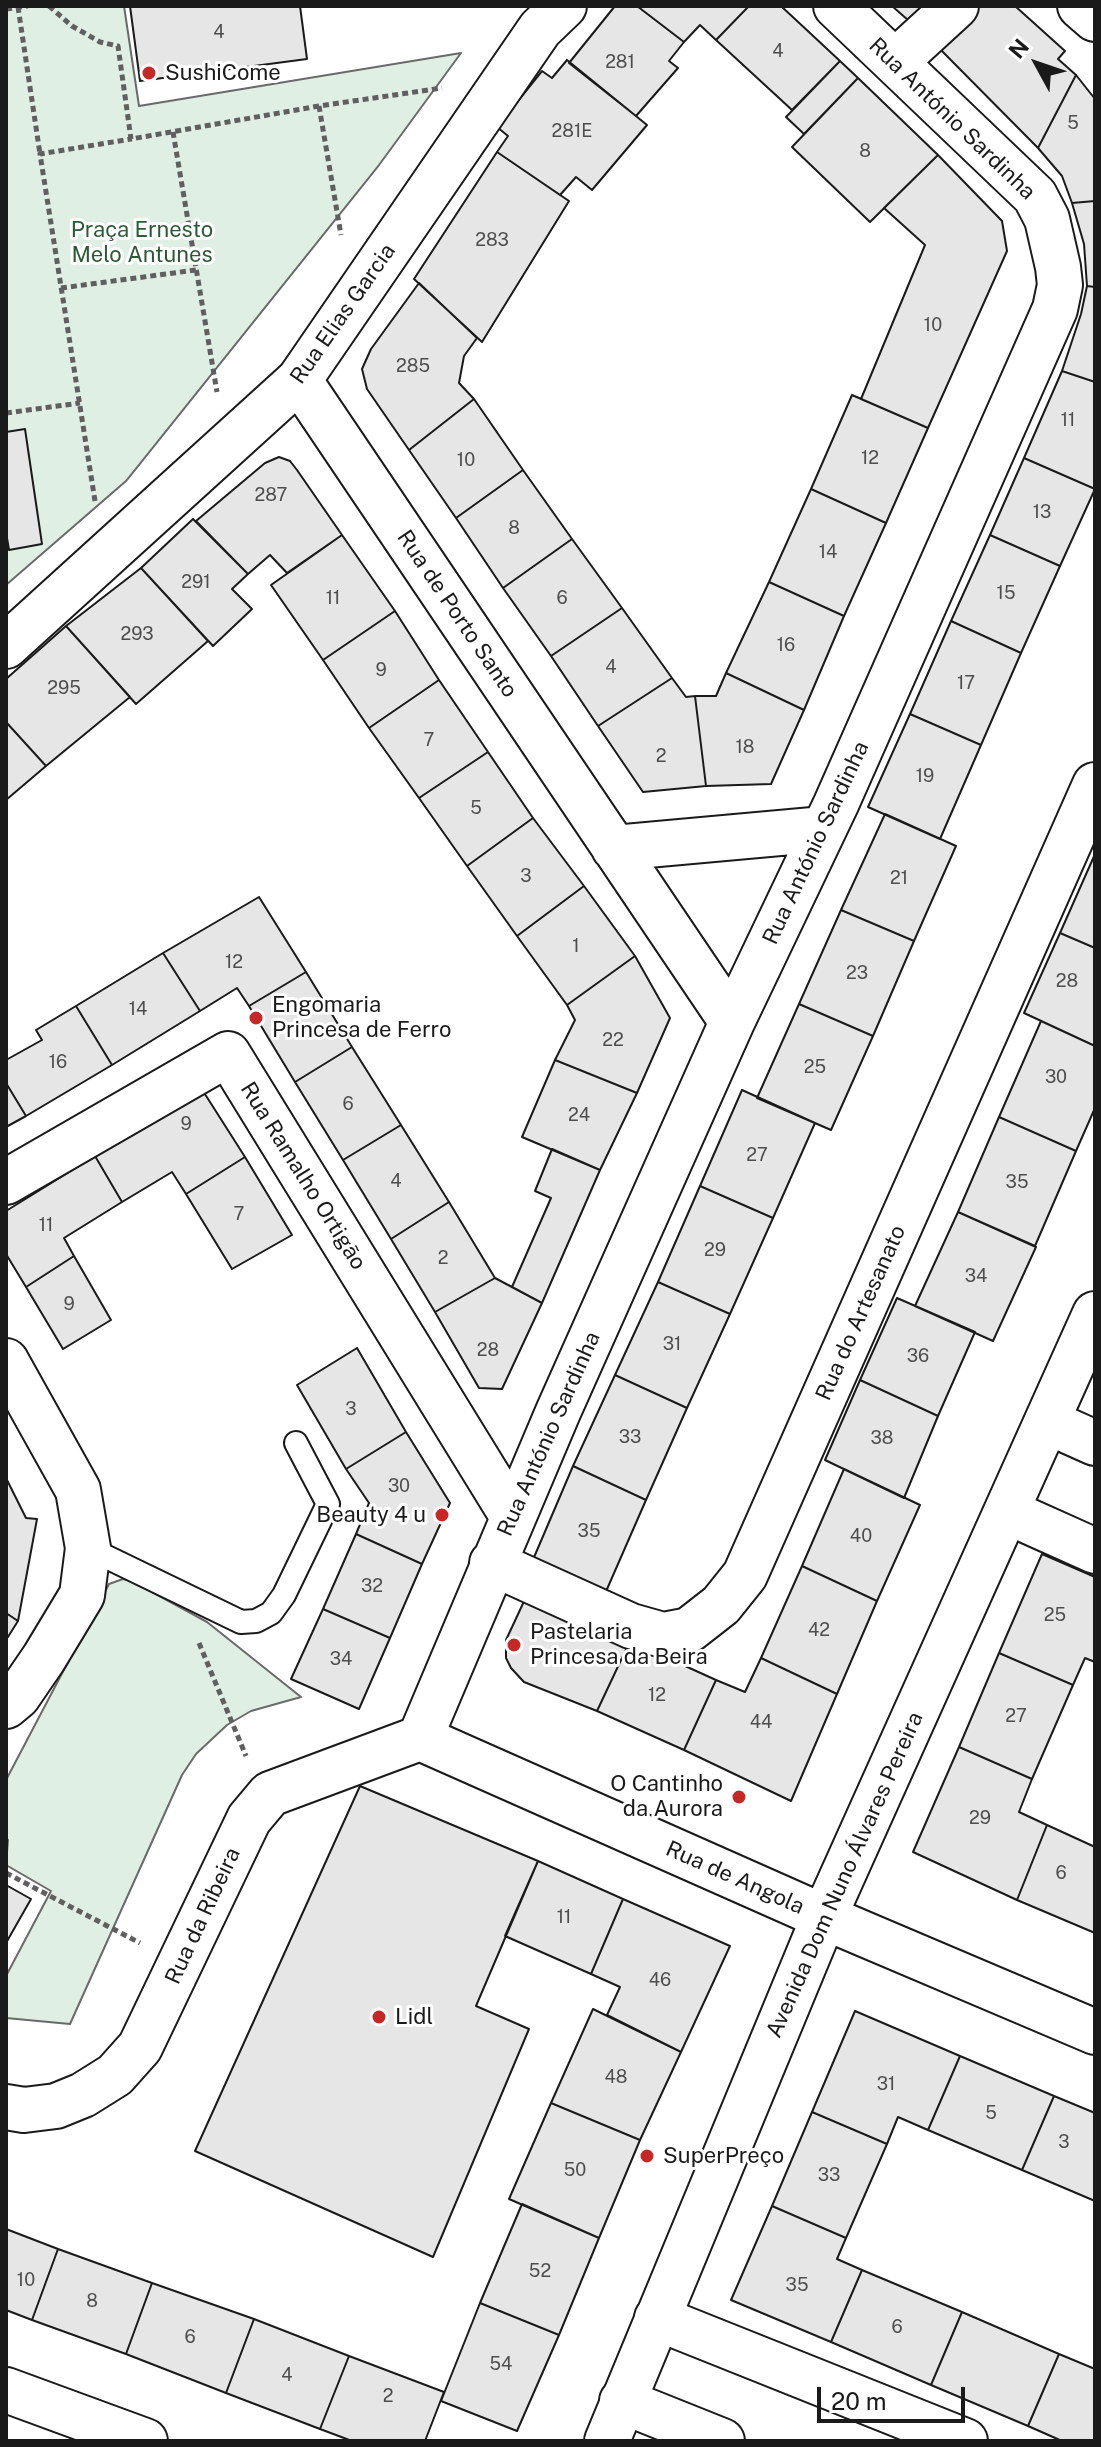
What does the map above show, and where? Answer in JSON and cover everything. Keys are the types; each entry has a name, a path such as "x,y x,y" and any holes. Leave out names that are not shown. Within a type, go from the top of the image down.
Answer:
{"street":[{"name":"Rua Elias Garcia","path":"6,646 299,380 540,29 564,6"},
{"name":"Rua António Sardinha","path":"420,1738 492,1563 732,1022 824,829 1055,309 1060,285 1047,219 1035,196 836,6"},
{"path":"895,62 956,6"},
{"path":"1080,6 1095,19"},
{"name":"Rua de Porto Santo","path":"299,380 732,1022"},
{"name":"Rua do Artesanato","path":"492,1563 631,1626 663,1635 689,1630 721,1605 745,1575 1095,785"},
{"path":"614,848 824,829"},
{"name":"Rua Ramalho Ortigão","path":"6,1182 228,1054 513,1517"},
{"name":"Avenida Dom Nuno Álvares Pereira","path":"614,2421 824,1917 1095,1314"},
{"path":"6,1361 78,1490 88,1548 82,1595 18,1696 6,1706"},
{"path":"1048,1422 1095,1443"},
{"path":"1008,1512 1095,1551"},
{"name":"Rua de Angola","path":"420,1738 824,1917 1095,2032"},
{"name":"Rua da Ribeira","path":"6,2107 24,2110 56,2106 83,2095 115,2075 140,2047 249,1819 270,1794 420,1738"},
{"path":"657,2318 965,2441"},
{"path":"6,2390 145,2441"},
{"path":"614,2421 722,2441"}],"lane":[{"path":"88,1548 241,1622 256,1621 271,1613 284,1595 328,1504 296,1443"}],"path":[{"path":"6,9 28,6"},
{"path":"49,6 72,26 100,42 118,46 131,139"},
{"path":"18,7 103,558"},
{"path":"40,154 319,106 506,80"},
{"path":"319,106 353,303"},
{"path":"173,132 226,446"},
{"path":"61,288 196,270"},
{"path":"6,413 80,403"},
{"path":"178,1591 264,1801"},
{"path":"6,1873 180,1964"}],"green space":[{"name":"Praça Ernesto Melo Antunes","path":"6,6 124,6 139,106 461,53 379,165 126,481 6,585"},
{"path":"123,1579 207,1622 301,1697 251,1711 227,1725 196,1754 182,1775 70,2024 6,2018 6,1976 51,1891 6,1865 6,1780 109,1584"}],"building":[{"path":"130,6 300,6 307,59 140,81"},
{"path":"615,6 637,6 684,42 669,61 678,68 636,116 569,63"},
{"path":"637,6 749,6 716,40 700,25 684,42"},
{"path":"749,6 781,6 840,61 792,110 716,40"},
{"path":"892,6 967,6 933,42"},
{"path":"967,6 1015,6 1065,51 1058,59 1076,75 1038,148 933,42"},
{"path":"567,60 647,125 592,190 576,177 560,195 497,152 508,136 497,127 542,71 552,78"},
{"path":"840,61 858,78 804,134 786,117"},
{"path":"1076,75 1095,99 1095,201 1072,203 1062,176 1038,148"},
{"path":"858,78 938,155 870,222 792,147"},
{"path":"497,152 569,201 482,342 414,279"},
{"path":"938,155 1002,221 1007,251 928,428 861,399 925,245 884,208"},
{"path":"1095,201 1095,287 1087,286 1084,244 1072,203"},
{"path":"419,283 477,338 464,356 459,383 474,399 409,450 367,389 362,369 371,349"},
{"path":"1087,286 1095,287 1095,382 1062,371"},
{"path":"1062,371 1095,382 1095,489 1024,458"},
{"path":"852,395 928,428 886,523 811,489"},
{"path":"474,399 523,470 456,518 409,450"},
{"path":"25,429 42,544 9,550 6,532 6,432"},
{"path":"279,457 290,461 342,535 287,573 270,555 248,574 196,521 265,463"},
{"path":"1024,458 1095,489 1060,566 990,535"},
{"path":"523,470 572,539 503,588 456,518"},
{"path":"811,489 886,523 844,616 769,582"},
{"path":"193,519 248,574 232,589 252,609 213,646 141,568"},
{"path":"342,535 395,611 323,660 271,585"},
{"path":"990,535 1060,566 1021,653 951,621"},
{"path":"572,539 622,608 551,656 503,588"},
{"path":"141,568 208,641 136,704 66,626"},
{"path":"769,582 844,616 804,710 726,673"},
{"path":"622,608 672,678 598,726 551,656"},
{"path":"395,611 439,680 369,728 323,660"},
{"path":"951,621 1021,653 981,745 910,714"},
{"path":"66,626 130,697 46,766 6,722 6,679"},
{"path":"726,673 804,710 771,784 706,786 695,696 716,696"},
{"path":"672,678 686,697 695,696 706,786 643,792 598,726"},
{"path":"439,680 488,752 419,798 369,728"},
{"path":"910,714 981,745 940,839 868,807"},
{"path":"6,722 46,766 6,800"},
{"path":"488,752 533,818 467,866 419,798"},
{"path":"885,814 956,846 914,941 841,910"},
{"path":"533,818 584,886 517,936 467,866"},
{"path":"1095,854 1095,948 1060,933"},
{"path":"584,886 635,956 567,1005 517,936"},
{"path":"259,897 306,972 249,1006 237,988 200,1011 163,953"},
{"path":"841,910 914,941 873,1036 799,1004"},
{"path":"1060,933 1095,948 1095,1046 1024,1013"},
{"path":"163,953 200,1011 112,1065 76,1006"},
{"path":"635,956 670,1018 637,1093 555,1060 575,1020 567,1005"},
{"path":"306,972 352,1047 295,1082 249,1006"},
{"path":"799,1004 873,1036 831,1130 757,1098"},
{"path":"76,1006 112,1065 26,1116 6,1083 6,1060 42,1040 36,1030"},
{"path":"1041,1021 1095,1046 1095,1108 1076,1151 999,1117"},
{"path":"352,1047 401,1125 343,1160 295,1082"},
{"path":"555,1060 637,1093 600,1170 522,1137"},
{"path":"6,1083 26,1116 6,1127"},
{"path":"742,1090 815,1123 773,1218 700,1186"},
{"path":"203,1091 245,1157 186,1194 172,1172 122,1202 95,1156"},
{"path":"999,1117 1076,1151 1035,1246 958,1212"},
{"path":"401,1125 449,1202 391,1239 343,1160"},
{"path":"552,1149 600,1170 542,1303 512,1287 551,1198 535,1191"},
{"path":"95,1156 122,1202 64,1238 74,1256 26,1287 6,1254 6,1211"},
{"path":"245,1157 292,1235 232,1269 186,1194"},
{"path":"700,1186 773,1218 730,1314 658,1282"},
{"path":"449,1202 495,1278 435,1312 391,1239"},
{"path":"958,1212 1036,1247 993,1341 915,1306"},
{"path":"74,1256 111,1320 63,1349 26,1287"},
{"path":"495,1278 542,1303 502,1389 479,1388 435,1312"},
{"path":"658,1282 730,1314 687,1408 615,1375"},
{"path":"897,1298 975,1332 938,1416 860,1380"},
{"path":"357,1348 406,1432 346,1469 297,1385"},
{"path":"615,1375 687,1408 646,1500 573,1466"},
{"path":"860,1380 938,1416 904,1498 825,1460"},
{"path":"406,1432 450,1503 422,1564 356,1534 369,1503 346,1469"},
{"path":"573,1466 646,1500 604,1596 532,1562"},
{"path":"844,1469 920,1505 877,1601 802,1566"},
{"path":"6,1478 26,1518 37,1519 18,1621 6,1613"},
{"path":"356,1534 422,1564 390,1638 323,1609"},
{"path":"1042,1554 1095,1577 1095,1662 1085,1658 1073,1685 999,1653"},
{"path":"802,1566 877,1601 837,1694 761,1658"},
{"path":"540,1567 630,1641 597,1711 524,1682 506,1658 506,1640"},
{"path":"323,1609 390,1638 359,1709 291,1679"},
{"path":"6,1613 18,1621 6,1640"},
{"path":"630,1641 716,1680 684,1750 597,1711"},
{"path":"999,1653 1073,1685 1032,1779 959,1747"},
{"path":"761,1658 837,1694 791,1801 684,1750 716,1680 745,1692"},
{"path":"959,1747 1032,1779 1019,1812 1047,1825 1017,1900 913,1852"},
{"name":"Lidl","path":"360,1786 538,1861 476,2006 529,2029 433,2257 195,2151"},
{"path":"1047,1825 1095,1847 1095,1933 1017,1900"},
{"path":"538,1861 623,1899 591,1974 505,1936"},
{"path":"6,1885 31,1899 6,1943"},
{"path":"623,1899 730,1946 681,2052 607,2015 620,1987 591,1974"},
{"path":"593,2009 681,2052 640,2140 551,2103"},
{"path":"855,2011 960,2056 928,2130 898,2117 887,2144 812,2112"},
{"path":"960,2056 1054,2096 1022,2170 928,2130"},
{"path":"1054,2096 1095,2113 1095,2201 1022,2170"},
{"path":"551,2103 640,2140 599,2238 509,2199"},
{"path":"812,2112 887,2144 846,2238 772,2206"},
{"path":"522,2204 599,2238 559,2335 480,2303"},
{"path":"772,2206 846,2238 837,2259 862,2270 831,2342 731,2300"},
{"path":"6,2229 58,2249 32,2320 6,2310"},
{"path":"58,2249 152,2283 126,2354 32,2320"},
{"path":"862,2270 962,2312 931,2385 831,2342"},
{"path":"152,2283 254,2319 226,2393 126,2354"},
{"path":"480,2303 559,2335 517,2431 441,2401"},
{"path":"962,2312 1059,2354 1028,2426 931,2385"},
{"path":"254,2319 349,2356 320,2429 226,2393"},
{"path":"1059,2354 1095,2369 1095,2441 1062,2441 1028,2426"},
{"path":"349,2356 444,2392 425,2441 352,2441 320,2429"}],"place":[{"name":"SushiCome","path":"149,73"},
{"name":"Engomaria Princesa de Ferro","path":"256,1018"},
{"name":"Beauty 4 u","path":"442,1515"},
{"name":"Pastelaria Princesa da Beira","path":"514,1645"},
{"name":"O Cantinho da Aurora","path":"739,1797"},
{"name":"Lidl","path":"379,2017"},
{"name":"SuperPreço","path":"647,2156"}]}
